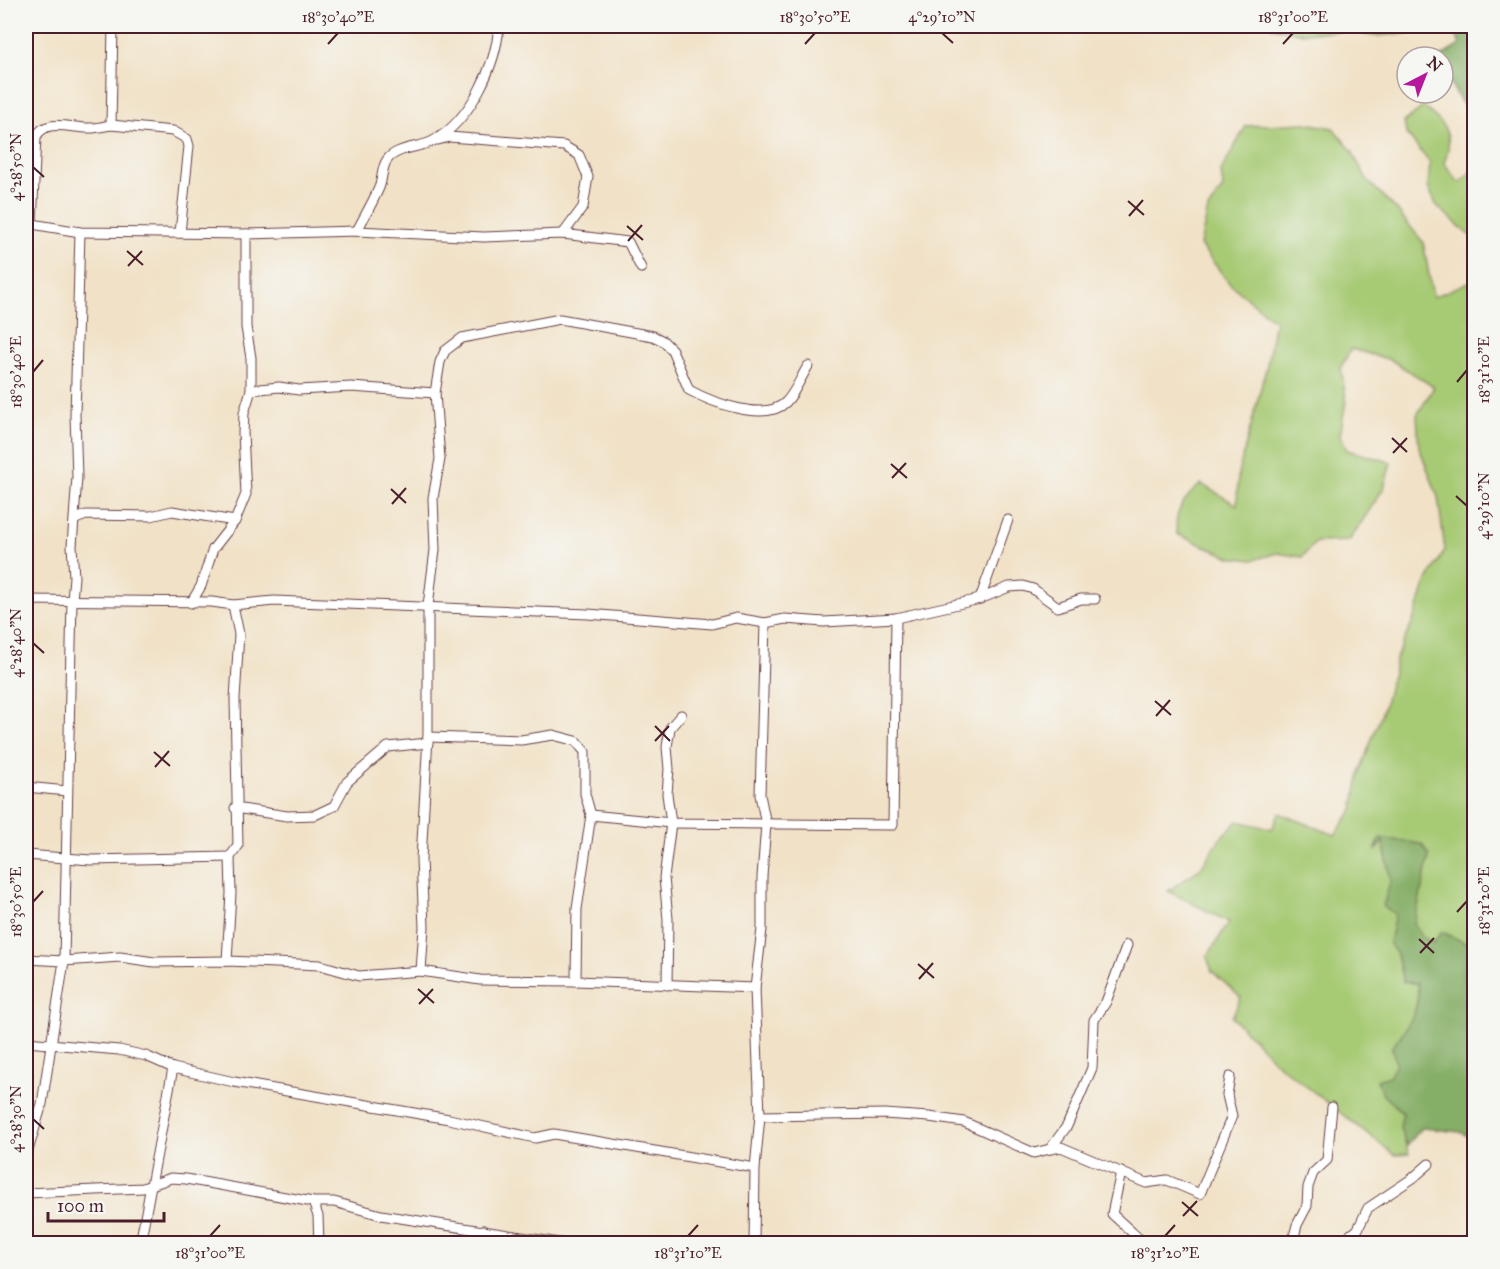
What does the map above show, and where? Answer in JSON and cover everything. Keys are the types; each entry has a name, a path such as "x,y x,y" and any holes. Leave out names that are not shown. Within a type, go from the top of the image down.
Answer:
{"street":[{"path":"111,125 113,26"},
{"path":"432,142 459,117 478,92 489,72 498,42 499,26"},
{"path":"180,233 189,146 187,139 173,131 111,125 92,128 51,125 39,131 36,137 29,224 80,232 246,234 357,231 484,237 563,234 628,242 641,268"},
{"path":"357,231 380,188 386,160 394,154 449,137 564,146 573,149 579,155 588,177 583,207 563,234"},
{"path":"26,1157 42,1104 64,961 74,577 72,546 76,519 75,415 80,232"},
{"path":"191,603 201,586 213,549 235,521 246,494 243,433 244,413 251,390 251,358 246,327 248,297 246,234"},
{"path":"421,971 424,927 421,859 428,740 428,606 435,550 433,498 440,459 435,393 440,362 453,343 476,334 560,319 653,336 663,341 672,350 689,390 704,398 743,409 774,410 786,402 808,366"},
{"path":"251,390 279,387 299,390 351,387 435,393"},
{"path":"76,519 95,515 150,516 172,511 235,521"},
{"path":"980,599 1008,520"},
{"path":"26,600 233,605 274,601 428,606 461,610 588,614 712,624 736,618 765,623 785,619 824,622 896,618 980,599 1009,586 1033,589 1058,607 1081,599 1095,599"},
{"path":"227,961 231,893 230,857 238,846 235,808 235,699 239,634 233,605"},
{"path":"591,815 671,824 893,825 896,618"},
{"path":"754,1244 755,1168 760,1116 755,988 762,929 762,877 766,824 760,795 765,623"},
{"path":"667,984 668,919 664,878 671,824 667,794 669,769 667,747 670,728 681,715"},
{"path":"235,808 287,816 315,815 334,806 347,782 388,747 428,740 521,740 553,735 576,741 585,752 585,794 591,815 577,909 576,981"},
{"path":"26,787 67,791"},
{"path":"26,855 65,858 230,857"},
{"path":"1050,1149 1067,1126 1092,1068 1094,1020 1106,1002 1126,945"},
{"path":"26,959 64,961 120,957 154,962 227,961 275,965 320,965 359,976 421,971 480,980 755,988"},
{"path":"26,1042 119,1050 146,1056 173,1068 234,1082 449,1119 536,1138 554,1134 755,1168"},
{"path":"140,1244 173,1068"},
{"path":"760,1116 884,1114 964,1122 1015,1147 1034,1153 1061,1147 1146,1183 1167,1180 1200,1194 1232,1116 1227,1095 1230,1077"},
{"path":"1292,1244 1297,1225 1307,1206 1308,1187 1313,1173 1327,1160 1332,1107"},
{"path":"1342,1244 1358,1229 1368,1208 1395,1192 1430,1164"},
{"path":"1121,1172 1112,1214 1145,1244"},
{"path":"26,1193 143,1188 171,1178 186,1179 313,1202 334,1202 381,1215 566,1244"},
{"path":"313,1202 318,1216 319,1244"},
{"path":"480,1244 483,1230"},
{"path":"1351,1234 1363,1244"},
{"path":"1421,1244 1432,1244"}],"green space":[{"path":"1270,26 1453,26 1375,36 1344,31 1299,33"},
{"path":"1453,26 1474,26 1474,112 1459,100 1455,92 1455,48 1460,45"},
{"path":"1423,107 1437,119 1446,131 1448,145 1444,163 1459,183 1474,169 1474,239 1437,206 1428,187 1430,163 1406,133 1404,122"},
{"path":"1305,123 1333,128 1352,151 1366,179 1395,208 1423,242 1433,297 1474,280 1474,947 1442,932 1433,943 1421,936 1414,924 1429,856 1380,838 1377,849 1383,841 1391,880 1383,907 1396,914 1389,943 1397,954 1403,982 1417,983 1418,992 1412,1017 1392,1047 1396,1063 1383,1095 1403,1114 1400,1128 1409,1154 1395,1155 1280,1066 1232,1017 1241,998 1212,971 1207,957 1229,922 1168,891 1201,868 1219,840 1238,821 1272,829 1279,813 1335,835 1353,810 1360,771 1385,704 1397,656 1416,614 1426,582 1445,550 1438,497 1419,447 1417,415 1434,387 1391,360 1351,349 1341,367 1346,400 1340,436 1347,450 1391,462 1384,488 1349,541 1316,542 1302,557 1277,553 1253,560 1230,557 1177,534 1179,512 1190,494 1201,484 1237,505 1238,474 1267,365 1275,321 1230,284 1200,245 1208,209 1223,188 1221,171 1246,126"},
{"path":"1380,838 1422,844 1429,856 1414,924 1421,936 1433,943 1442,932 1474,947 1474,1139 1460,1132 1422,1128 1407,1145 1400,1128 1403,1113 1383,1095 1377,1080 1390,1076 1396,1063 1392,1047 1416,1009 1418,992 1417,983 1403,982 1397,954 1389,943 1395,914 1383,907 1391,879 1383,841 1375,851"}]}
